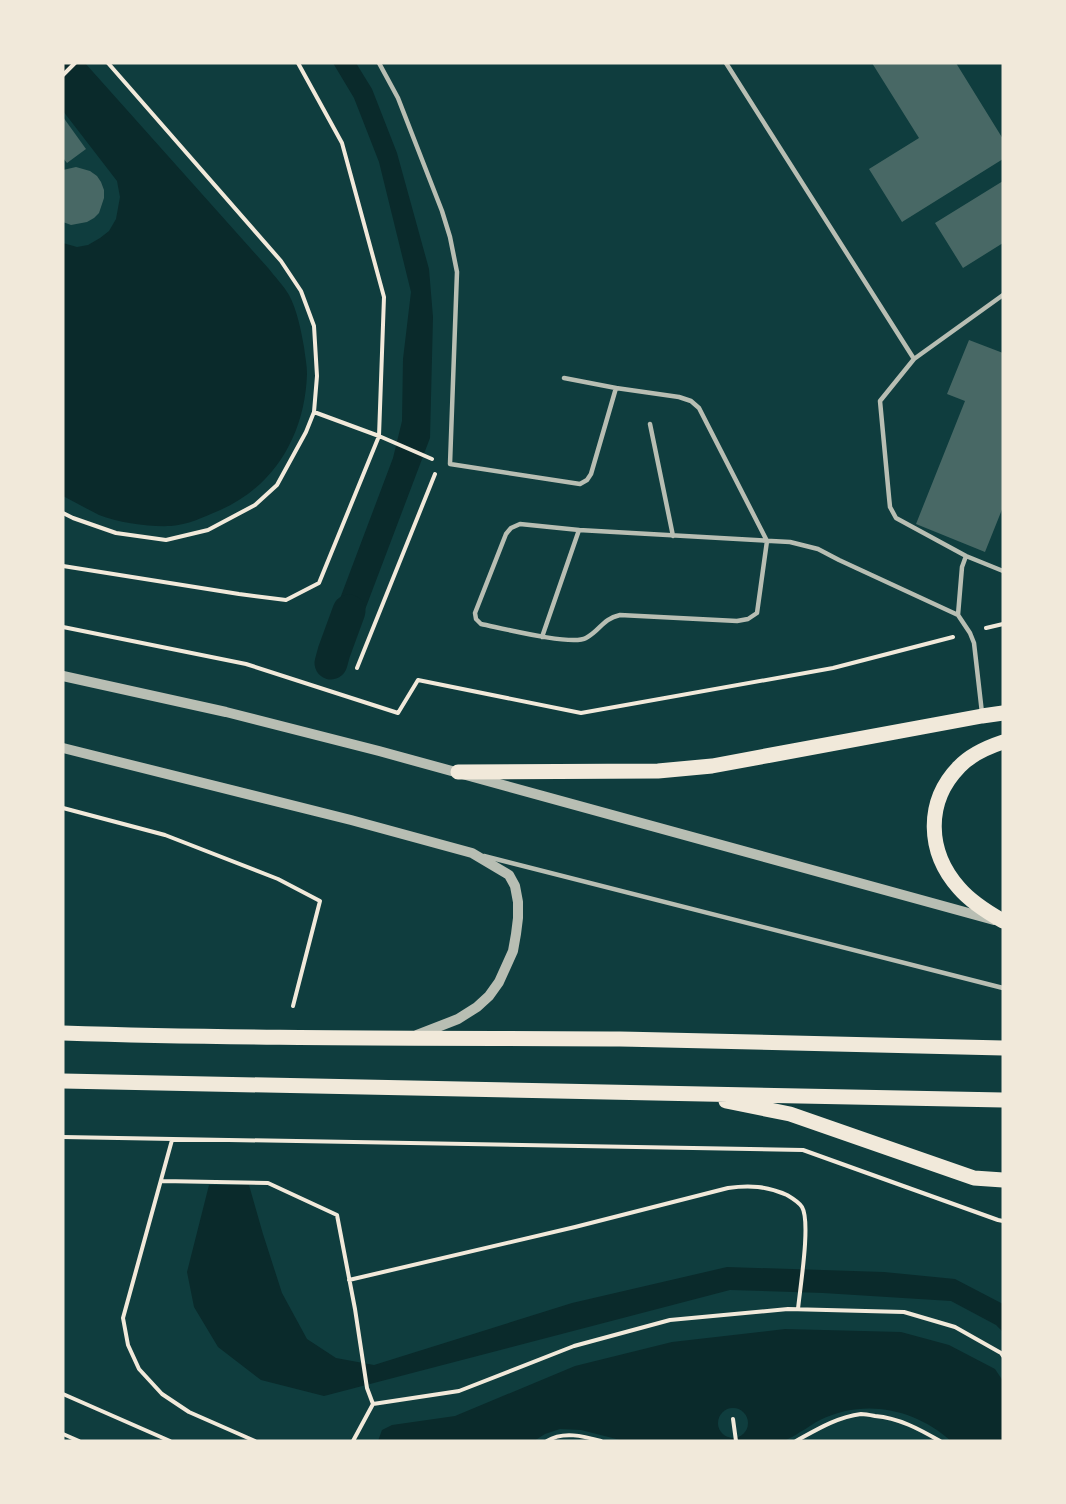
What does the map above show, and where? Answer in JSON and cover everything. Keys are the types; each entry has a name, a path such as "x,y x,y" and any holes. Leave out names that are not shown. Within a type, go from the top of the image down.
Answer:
{"main road":[{"path":"458,772 658,771 712,766 1003,713"},
{"path":"1003,742 978,753 959,766 938,801 934,820 934,838 947,872 958,888 973,902 1003,922"},
{"path":"63,1033 148,1036 634,1040 1003,1048"},
{"path":"63,1081 1003,1100"},
{"path":"687,1093 790,1114 974,1178 1003,1180"}],"street":[{"path":"63,676 226,712 379,751 1003,922"},
{"path":"63,748 351,820 472,853 509,875 515,886 518,918 513,951 499,982 477,1007 458,1019 408,1039"}],"lane":[{"path":"379,63 398,98 442,211 457,272 450,464 580,484 591,474 616,388"},
{"path":"726,63 914,359"},
{"path":"1003,295 914,359 880,400 890,507 896,518 966,556 1003,572"},
{"path":"564,378 679,397 691,401 699,408 767,541 757,613 747,619 736,621 620,615 609,618 586,638 578,640 542,637 482,624 476,619 475,613 506,534 520,524 579,530 673,536 767,541 790,542 818,549 958,615 974,643 982,716"},
{"path":"650,424 673,536"},
{"path":"542,637 579,530"},
{"path":"958,615 962,567 966,556"},
{"path":"472,853 1003,988"}],"path":[{"path":"63,75 75,63"},
{"path":"63,513 116,533 166,540 208,530 255,505 277,485 306,432 314,412 317,376 314,326 301,291 281,261 108,63"},
{"path":"63,566 286,600 318,583 379,436 384,297 342,143 298,63"},
{"path":"314,412 379,436 433,460"},
{"path":"357,668 435,473"},
{"path":"63,627 246,664 398,713 418,680 581,713 833,669 1003,624"},
{"path":"63,808 165,835 278,879 320,901 293,1006"},
{"path":"63,1137 803,1150 1003,1221"},
{"path":"172,1139 123,1318 128,1345 139,1369 162,1394 189,1412 255,1441"},
{"path":"162,1180 268,1183 338,1215 367,1388 373,1404 353,1441"},
{"path":"349,1280 575,1227 728,1188 764,1187 792,1198 802,1207 806,1235 798,1309"},
{"path":"373,1404 459,1391 574,1346 670,1320 788,1309 904,1312 956,1327 1003,1356"},
{"path":"63,1394 170,1441"},
{"path":"796,1441 839,1420 862,1414 887,1417 908,1423 940,1441"},
{"path":"733,1419 736,1441"},
{"path":"63,1434 79,1441"},
{"path":"547,1441 563,1435 582,1436 601,1441"}],"water":[{"path":"63,63 85,63 269,269 289,295 298,320 307,367 305,396 293,437 283,456 256,488 238,501 207,516 183,524 154,526 116,520 99,515 63,496 63,243 77,247 88,245 109,231 116,219 120,197 117,181 63,111"},
{"path":"333,63 356,63 372,89 397,153 429,269 433,317 430,438 349,652 321,649 393,458 402,421 403,359 411,292 379,162 354,98"},
{"path":"209,1185 249,1185 282,1293 307,1339 336,1358 374,1365 572,1303 727,1267 884,1272 955,1279 1003,1304 1003,1332 996,1325 951,1301 730,1290 324,1396 261,1380 218,1347 194,1307 187,1272"},
{"path":"785,1329 901,1332 949,1345 995,1369 1003,1381 1003,1441 951,1441 922,1421 906,1414 872,1409 837,1413 817,1421 784,1441 624,1441 581,1430 560,1429 534,1441 378,1441 382,1430 392,1425 455,1416 575,1366 672,1342"}],"pier":[{"path":"733,1408 744,1412 748,1423 744,1434 733,1438 722,1434 718,1423 722,1412"}],"building":[{"path":"872,63 956,63 1003,139 1003,159 902,222 869,169 919,138"},
{"path":"63,117 86,149 67,163 63,158"},
{"path":"76,167 90,171 97,176 104,190 104,198 99,213 94,218 71,225 63,222 63,170"},
{"path":"1003,181 1003,243 963,268 935,223"},
{"path":"969,340 1003,353 1003,507 985,552 916,524 965,401 947,394"}],"waterway":[{"path":"331,663 349,611"}]}
